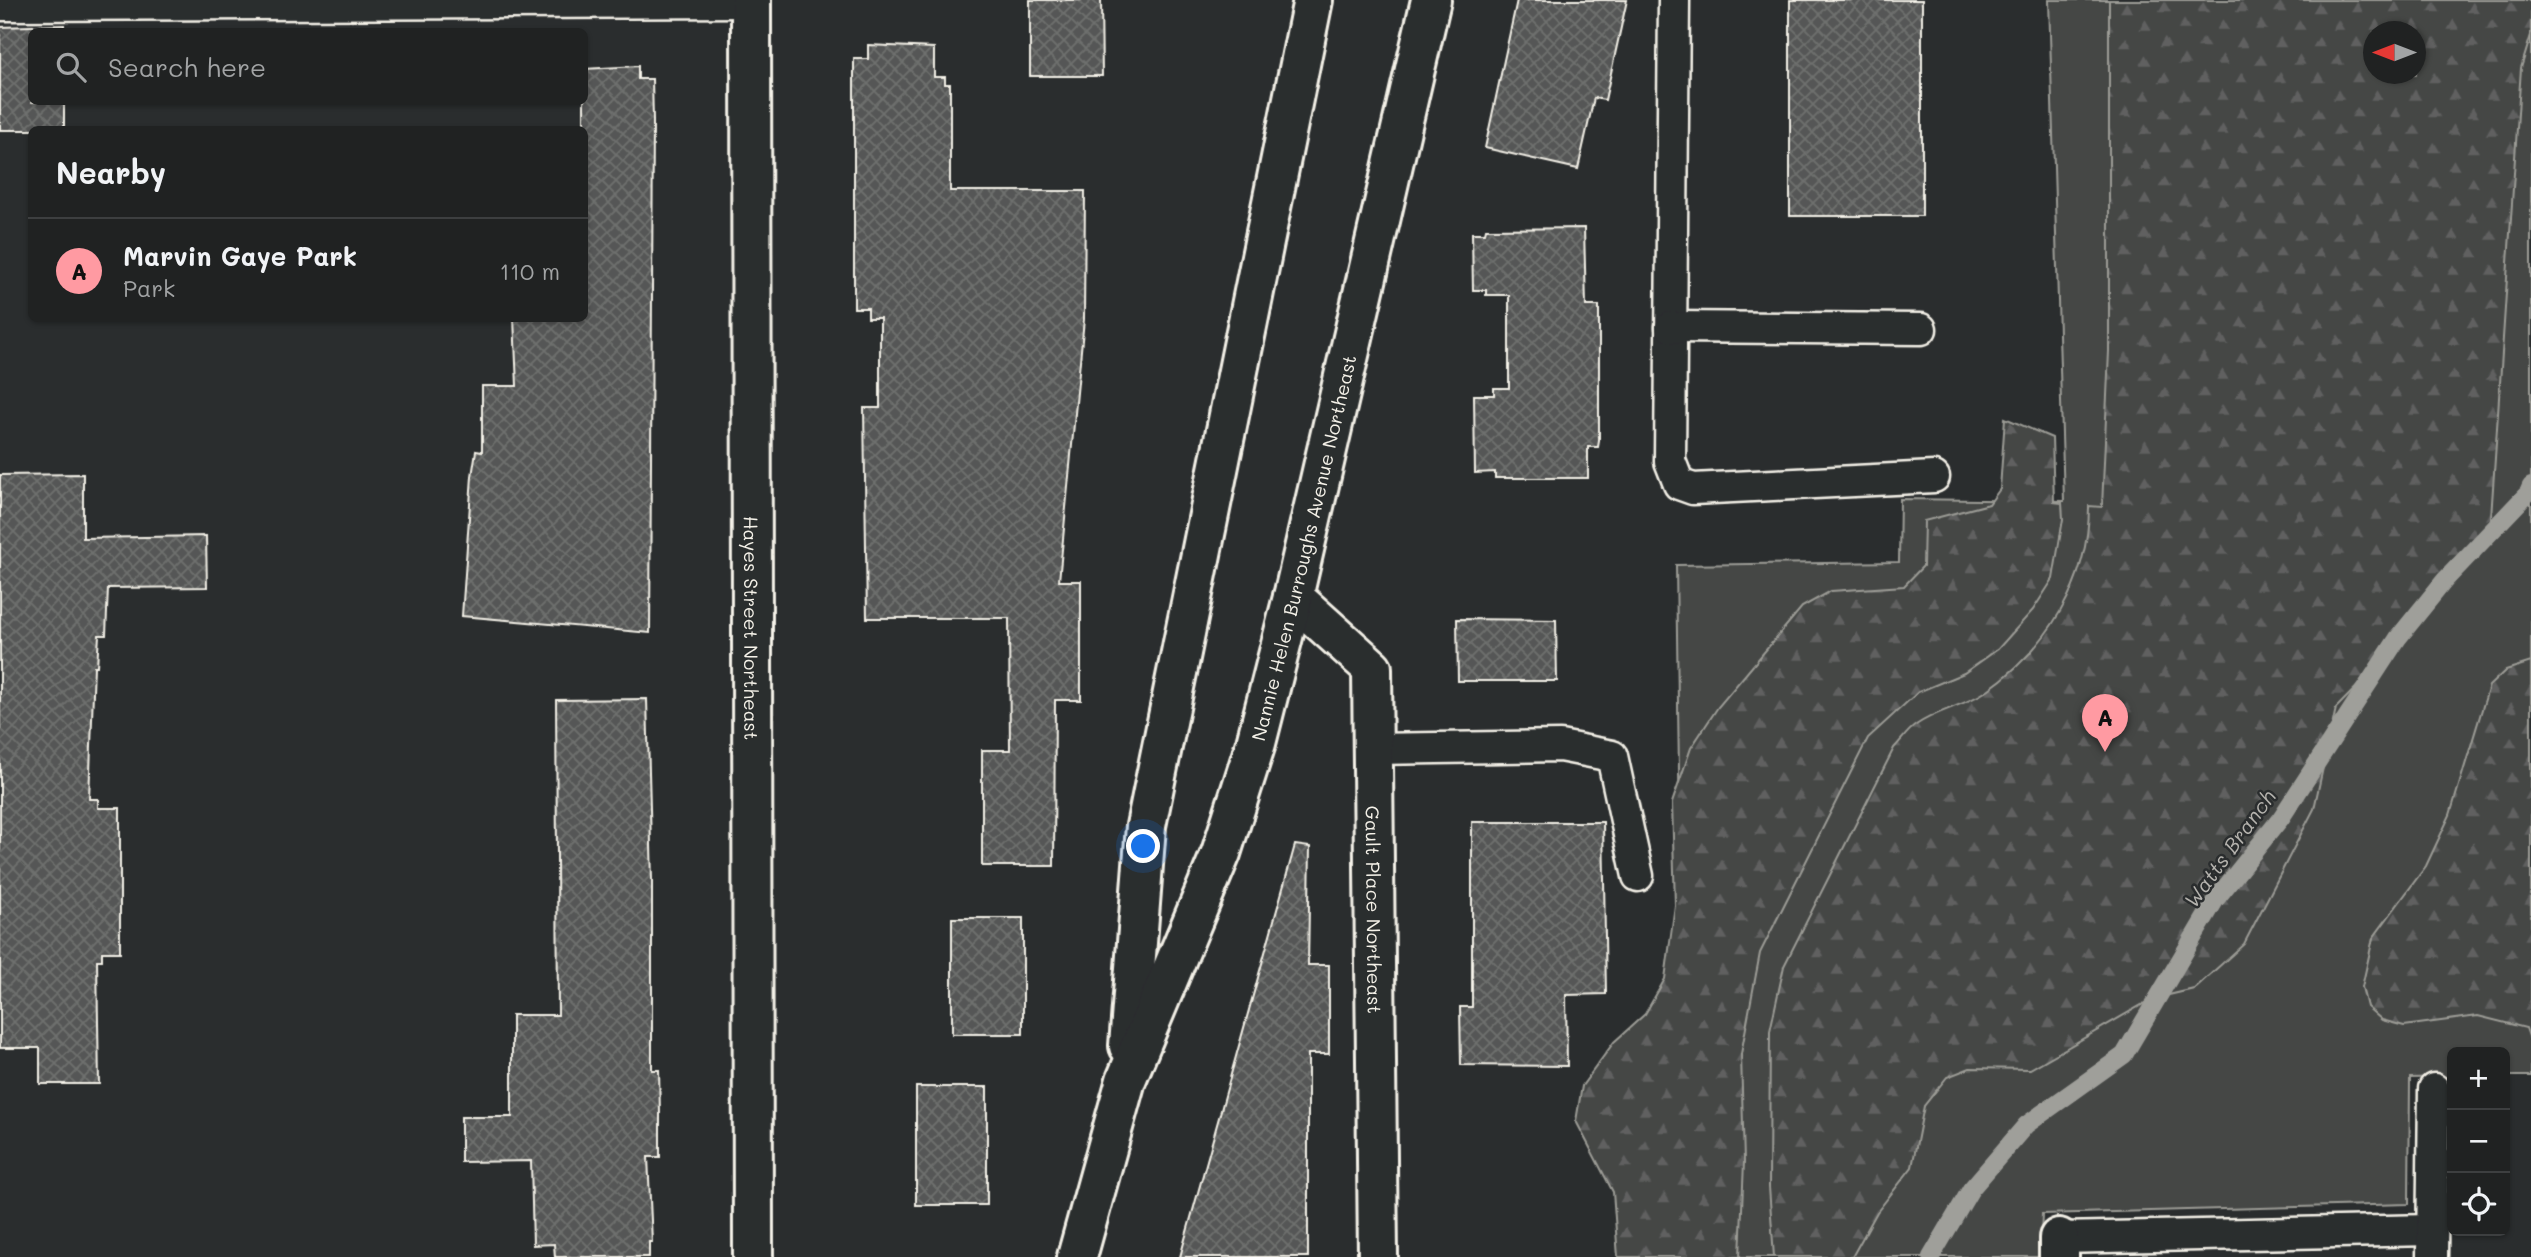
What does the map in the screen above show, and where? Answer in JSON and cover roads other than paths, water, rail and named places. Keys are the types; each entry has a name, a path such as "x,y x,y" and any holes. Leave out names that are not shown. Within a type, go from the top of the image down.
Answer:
{"main road":[{"name":"Nannie Helen Burroughs Avenue Northeast","path":"1126,1080 1146,826 1313,0"},
{"name":"Nannie Helen Burroughs Avenue Northeast","path":"1077,1257 1126,1080 1238,806 1293,597 1431,0"},
{"name":"Hayes Street Northeast","path":"751,1 753,1257"},
{"name":"Gault Place Northeast","path":"1293,597 1372,668 1378,1257"}],"lane":[{"path":"1675,0 1670,461 1679,484 1693,489 1934,477"},
{"path":"0,5 751,1"},
{"path":"1671,327 1922,329"},
{"path":"1372,749 1560,746 1612,756 1638,876"},
{"path":"2059,1248 2432,1244 2434,1089"}],"waterway":[{"name":"Watts Branch","path":"1931,1257 1971,1189 2026,1125 2124,1055 2216,899 2281,818 2398,638 2445,580 2528,493 2531,486"}],"place":[{"name":"Marvin Gaye Park","path":"2105,752"}]}
